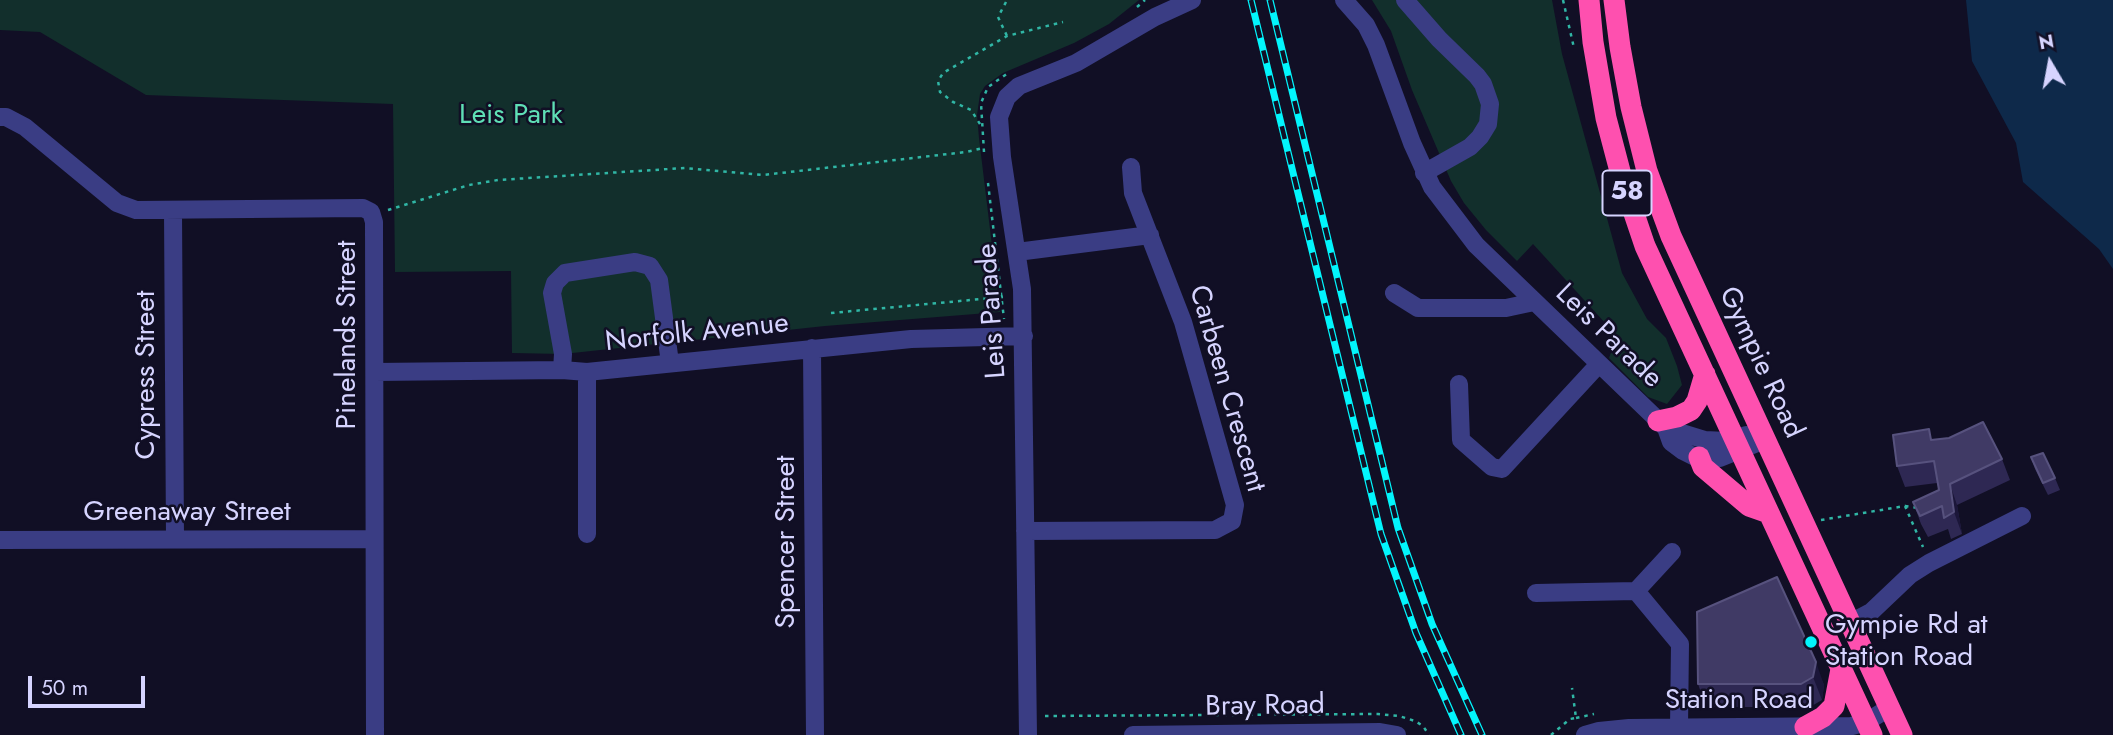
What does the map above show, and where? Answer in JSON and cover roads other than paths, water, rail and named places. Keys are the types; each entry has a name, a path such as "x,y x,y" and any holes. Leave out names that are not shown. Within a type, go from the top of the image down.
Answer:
{"highway":[{"name":"Gympie Road","path":"1590,0 1599,79 1621,175 1645,246 1869,729"},
{"name":"Gympie Road","path":"1614,0 1631,107 1658,203 1688,276 1902,735"},
{"path":"1662,424 1691,410 1697,401 1705,374"},
{"path":"1699,457 1703,467 1749,506 1769,513"},
{"path":"1805,727 1823,717 1834,706 1841,667"}],"street":[{"name":"Leis Parade","path":"1028,735 1022,289 999,117 1007,97 1019,86 1076,63 1155,17 1192,0"},
{"name":"Leis Parade","path":"1344,0 1366,25 1376,44 1424,173 1465,232 1662,424 1671,442 1688,454 1720,457 1737,445 1763,435"},
{"path":"1405,0 1439,39 1477,76 1487,91 1490,104 1488,124 1480,137 1470,147 1424,173"},
{"name":"Pinelands Street","path":"0,117 6,117 25,127 117,203 136,210 363,208 371,212 374,222 375,735"},
{"name":"Carbeen Crescent","path":"1025,531 1215,530 1231,521 1235,505 1183,323 1133,192 1131,167"},
{"name":"Cypress Street","path":"173,211 175,539"},
{"path":"1017,252 1150,234"},
{"path":"562,370 563,354 552,293 555,283 565,273 635,262 650,266 659,280 670,363"},
{"path":"1394,293 1418,308 1506,308 1534,302"},
{"name":"Norfolk Avenue","path":"374,372 587,372 911,338 1024,336"},
{"name":"Spencer Street","path":"813,348 815,735"},
{"path":"1459,384 1461,440 1492,467 1502,469 1599,364"},
{"path":"587,372 587,534"},
{"name":"Leis Parade","path":"1662,424 1705,440 1737,445"},
{"path":"1850,623 1871,612 1910,575 1929,562 2022,516"},
{"name":"Greenaway Street","path":"0,540 374,539"},
{"path":"1536,593 1636,591 1672,552"},
{"path":"1636,591 1680,644 1679,727"},
{"name":"Station Road","path":"1586,735 1615,729 1679,727 1852,726 1869,729 1889,708"},
{"name":"Bray Road","path":"1133,735 1380,732 1397,735"}],"water":[{"path":"1966,0 2113,0 2113,269 2099,249 2023,182 2016,143 1972,61"}],"railway":[{"path":"1251,0 1381,534 1416,633 1461,735"},
{"path":"1270,0 1398,528 1432,624 1482,735"}],"place":[{"name":"Gympie Rd at Station Road","path":"1811,642"}],"park label":[{"name":"Leis Park","path":"511,116"}]}
